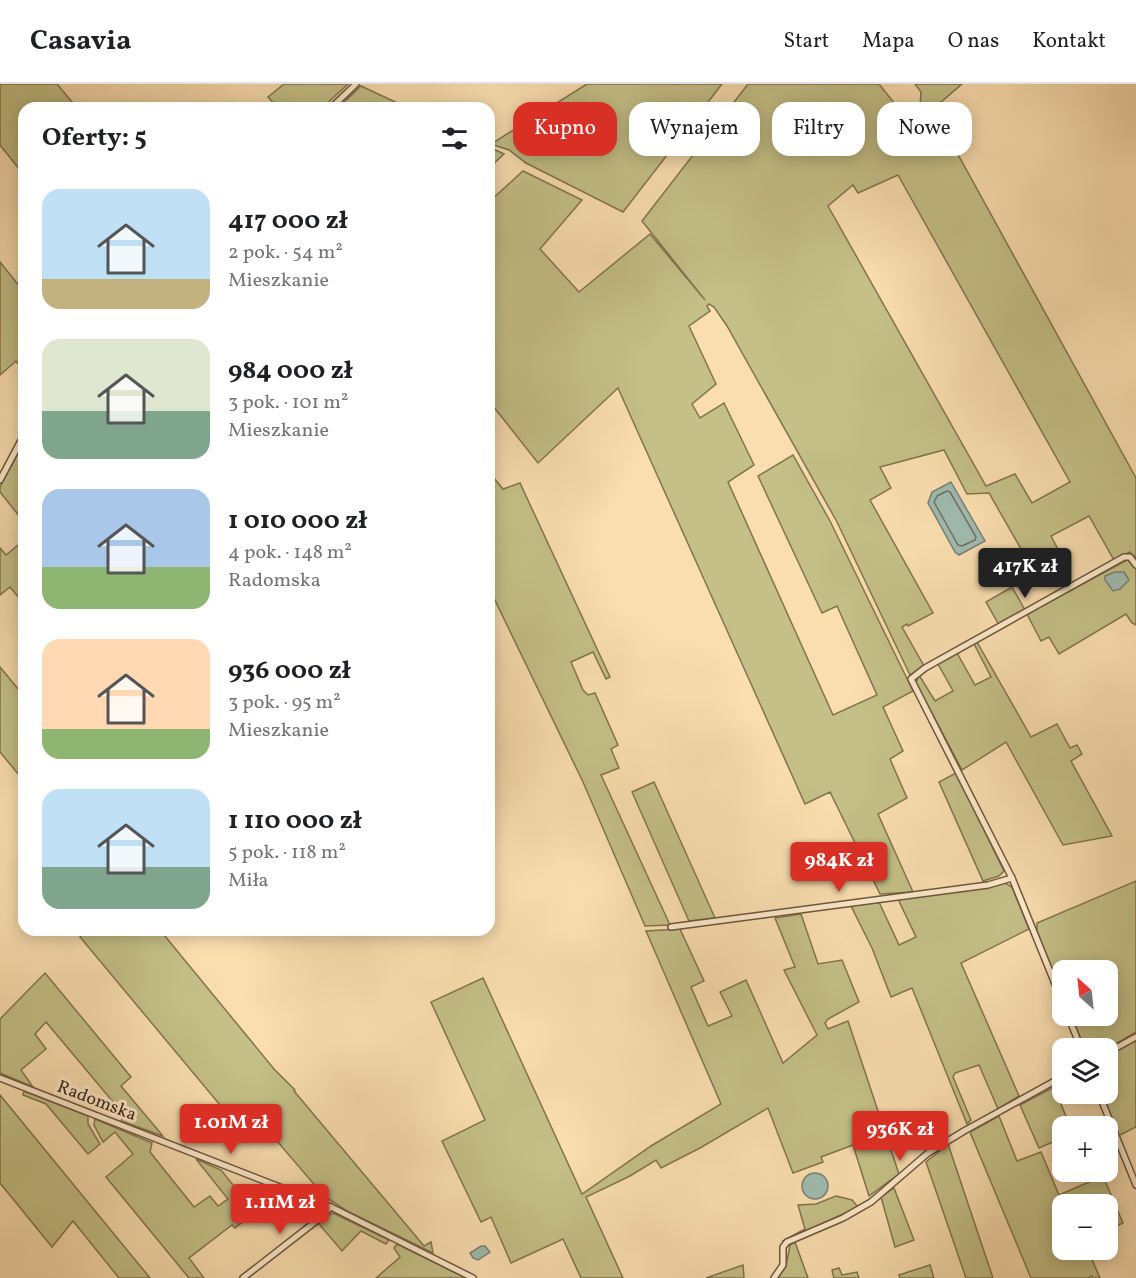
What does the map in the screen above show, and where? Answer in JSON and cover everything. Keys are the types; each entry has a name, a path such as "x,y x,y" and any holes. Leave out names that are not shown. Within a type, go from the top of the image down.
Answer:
{"street":[{"path":"337,102 356,84"},
{"path":"0,480 18,446"},
{"path":"1052,976 1012,878 911,679 925,668 1124,557 1130,557 1136,565"},
{"path":"671,927 988,885 1012,878"},
{"path":"1118,1047 1136,1037"},
{"name":"Radomska","path":"0,1078 331,1207 473,1278"},
{"path":"774,1278 783,1265 783,1247 788,1242 843,1218 871,1202 928,1154 964,1131 1052,1083"},
{"path":"1103,1104 1136,1185"},
{"path":"243,1278 331,1207"}],"shaded area":[{"path":"0,84 57,84 72,102 18,102 18,168 0,145"},
{"path":"284,84 348,84 328,102 273,102 268,97"},
{"path":"587,84 722,84 708,102 629,102 629,156 666,156 623,212 526,163 517,156 617,156 617,102 558,102"},
{"path":"748,84 879,84 893,102 877,102 877,156 959,156 1136,478 1136,558 1130,552 1114,560 1089,516 1051,536 1061,555 1033,570 989,493 967,494 944,450 880,467 891,488 870,500 933,613 902,627 924,666 910,675 837,522 727,326 714,307 709,304 707,306 710,311 689,326 716,384 692,404 700,418 724,403 754,465 728,482 833,715 877,695 837,606 822,613 758,476 793,455 830,521 913,691 883,707 903,751 890,759 907,798 878,814 913,892 880,894 830,792 805,804 618,388 538,463 495,409 495,197 523,171 582,200 540,249 579,292 650,234 705,300 642,221 692,156 760,156 760,102 734,102","holes":["898,175 1070,482 1032,503 1015,474 986,486 828,206 853,185 858,193"]},
{"path":"915,84 962,84 941,102 920,102 921,92"},
{"path":"361,86 395,102 344,102"},
{"path":"513,130 513,153 495,145 495,142"},
{"path":"495,150 504,154 495,162"},
{"path":"0,262 18,284 18,364 16,361 0,375"},
{"path":"18,453 18,514 0,492 0,487"},
{"path":"495,479 503,489 520,483 610,677 606,679 593,652 571,662 583,690 588,695 595,693 618,745 611,749 619,768 601,775 670,925 645,926 583,782 495,600"},
{"path":"18,545 18,597 10,587 0,595 0,548 6,555"},
{"path":"1127,560 1132,562 1136,569 1136,625 1126,614 1059,654 1049,637 1041,641 1027,614"},
{"path":"1012,587 1025,610 999,625 986,602"},
{"path":"977,642 1031,737 1057,724 1070,748 1077,745 1082,754 1071,761 1112,836 1063,845 1006,742 962,770 916,683 919,675 935,701 953,691 938,664 957,653 975,685 991,677 974,644"},
{"path":"0,667 18,689 18,774 0,752"},
{"path":"956,773 1004,871 999,876 983,881 939,782"},
{"path":"654,782 715,918 689,921 632,792"},
{"path":"1136,881 1136,1032 1118,1043 1118,1038 1080,1038 1075,1026 1118,1026 1118,960 1052,960 1052,969 1037,931 1037,923"},
{"path":"1005,883 1012,887 1029,929 961,963 1019,1096 998,1109 979,1065 955,1073 953,1077 971,1120 967,1124 912,988 891,997 872,948 851,906 879,902 899,945 916,937 898,899"},
{"path":"801,914 818,964 842,960 859,1002 828,1019 825,1023 828,1029 848,1021 899,1174 869,1196 853,1145 821,1157 823,1162 793,1173 768,1108 661,1168 656,1160 630,1176 586,1197 623,1278 581,1278 563,1239 511,1263 491,1217 481,1222 442,1141 485,1120 431,1002 483,978 582,1194 651,1146 721,1104 646,931 680,929 704,981 691,987 708,1026 732,1016 720,992 746,980 783,1063 817,1035 784,970 795,967 775,918"},
{"path":"165,936 424,1246 431,1242 433,1253 347,1211 324,1196 265,1127 250,1141 80,937"},
{"path":"45,973 131,1077 121,1086 163,1136 121,1121 124,1115 46,1022 35,1034 46,1049 21,1070 33,1087 0,1073 0,1019"},
{"path":"1136,1039 1136,1127 1118,1136 1118,1116 1111,1116 1107,1104 1118,1104 1118,1049"},
{"path":"1052,1088 1052,1104 1061,1104 1066,1116 1052,1116 1052,1142 1039,1148 1020,1105"},
{"path":"24,1091 88,1116 88,1124 100,1144 88,1154 46,1104 23,1095"},
{"path":"0,1095 150,1278 119,1278 73,1221 52,1247 0,1183"},
{"path":"999,1116 1017,1161 1041,1152 1059,1194 1052,1194 1052,1260 1092,1260 1100,1278 1092,1276 1088,1278 1031,1278 970,1132"},
{"path":"95,1119 152,1143 150,1152 194,1207 210,1196 218,1206 228,1199 196,1159 221,1170 255,1212 235,1228 232,1225 189,1258 204,1278 189,1278 106,1177 133,1154 115,1132 103,1142 94,1125"},
{"path":"948,1144 993,1278 966,1278 926,1162"},
{"path":"1089,1182 1106,1182 1111,1194 1061,1194"},
{"path":"894,1188 914,1240 895,1247 881,1197"},
{"path":"836,1196 852,1200 858,1207 783,1241 805,1229 798,1205 816,1204"},
{"path":"1118,1211 1123,1223 1118,1225"},
{"path":"333,1213 389,1240 386,1244 361,1231 342,1251 319,1224 323,1218"},
{"path":"795,1242 808,1278 778,1278 786,1266 790,1245"},
{"path":"397,1244 466,1278 376,1278 400,1257 394,1248"},
{"path":"743,1265 744,1278 706,1278"},
{"path":"930,1265 934,1278 900,1278 899,1275"},
{"path":"839,1268 842,1275 857,1272 859,1278 834,1278 832,1270"}],"water":[{"path":"951,482 985,541 959,555 955,552 928,503 932,492"},
{"path":"1115,572 1124,572 1129,580 1120,589 1113,591 1105,580 1105,576"},
{"path":"815,1173 824,1177 828,1186 824,1195 815,1199 806,1195 802,1186 806,1177"},
{"path":"485,1246 490,1252 478,1260 473,1258 470,1253"}]}
